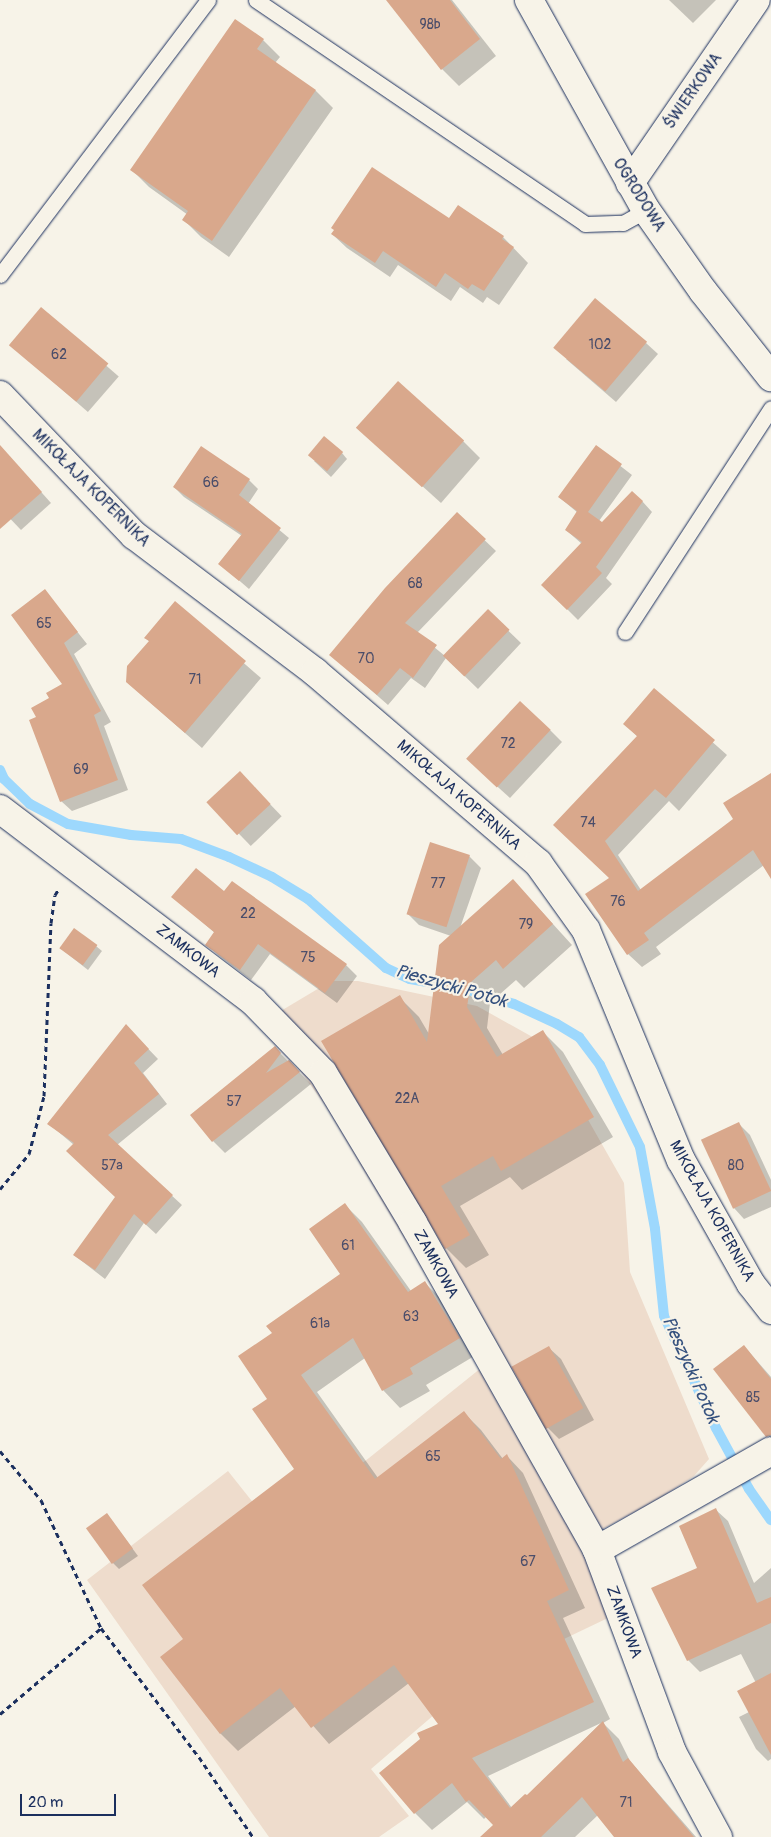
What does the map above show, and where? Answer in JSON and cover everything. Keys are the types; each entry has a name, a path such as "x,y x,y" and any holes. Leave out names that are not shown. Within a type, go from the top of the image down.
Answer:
{"street":[{"name":"OGRODOWA","path":"529,0 646,210 703,291 771,377"},
{"name":"ŚWIERKOWA","path":"630,183 756,0"},
{"name":"MIKOŁAJA KOPERNIKA","path":"0,395 134,535 315,672 538,863 586,930 681,1160 752,1284 771,1310"},
{"name":"ZAMKOWA","path":"0,809 254,1001 322,1073 413,1222 597,1550 672,1752 718,1837"},
{"path":"597,1550 765,1455"}],"lane":[{"path":"0,275 208,0"},
{"path":"256,0 585,224 623,223 646,210"},
{"path":"625,632 771,408"}],"path":[{"path":"0,1189 29,1154 44,1096 54,895 74,864"},
{"path":"0,1451 40,1500 100,1628 199,1757 253,1837"},
{"path":"0,1714 100,1628"}],"shaded area":[{"path":"331,981 358,981 477,1006 545,1044 624,1183 630,1272 709,1459 694,1476 657,1500 578,1542 610,1617 564,1639 435,1714 371,1769 409,1816 379,1837 269,1837 87,1580 228,1471 274,1529 369,1458 481,1368 325,1105 264,1021"}],"building":[{"path":"386,0 450,0 480,39 441,70"},
{"path":"235,19 264,39 257,49 316,90 212,241 182,220 188,211 130,170"},
{"path":"372,167 449,218 458,205 504,236 502,239 514,247 484,291 472,284 468,289 445,273 436,287 383,251 375,263 331,234 334,230 331,228"},
{"path":"595,298 647,342 605,392 553,348"},
{"path":"41,307 108,364 76,402 9,345"},
{"path":"398,381 464,441 422,487 356,428"},
{"path":"324,436 343,452 327,471 308,455"},
{"path":"0,445 42,492 0,529"},
{"path":"596,445 622,464 588,512 602,522 632,491 643,501 596,567 602,573 567,610 541,585 582,542 565,530 577,511 558,497"},
{"path":"201,446 250,479 239,495 281,528 239,581 218,564 242,534 173,487"},
{"path":"457,512 486,539 405,623 437,645 413,678 400,668 377,695 329,655 385,588"},
{"path":"45,589 78,632 64,643 101,711 94,715 118,780 60,802 29,720 36,717 31,708 49,698 46,693 62,684 11,615"},
{"path":"175,601 246,661 185,733 126,682 127,666 149,641 144,638"},
{"path":"488,609 510,630 464,677 443,656"},
{"path":"654,688 715,740 666,798 655,789 605,841 638,891 733,819 723,803 771,773 771,879 753,850 644,933 649,940 627,955 585,894 609,878 553,825 637,736 623,724"},
{"path":"520,701 551,730 497,787 466,759"},
{"path":"240,771 271,804 237,835 206,802"},
{"path":"430,842 470,855 446,927 407,914"},
{"path":"196,868 224,891 232,881 347,964 325,993 258,944 240,970 205,945 214,932 171,897"},
{"path":"513,879 553,924 503,969 496,960 471,982 467,1007 497,1057 543,1030 594,1117 501,1171 493,1156 441,1186 470,1235 445,1249 321,1041 400,995 427,1042 439,945"},
{"path":"74,928 97,945 83,965 59,948"},
{"path":"126,1024 149,1049 134,1063 159,1094 108,1135 173,1195 146,1225 134,1214 95,1270 73,1255 115,1197 66,1151 74,1143 47,1124"},
{"path":"275,1046 281,1053 266,1073 289,1060 300,1072 212,1142 190,1115"},
{"path":"739,1122 771,1191 733,1209 701,1140"},
{"path":"345,1203 408,1292 425,1281 460,1338 410,1368 413,1374 382,1391 353,1338 301,1375 375,1479 464,1411 501,1459 507,1454 569,1590 547,1601 594,1702 472,1758 510,1808 525,1794 527,1795 603,1721 623,1762 628,1758 694,1837 614,1837 582,1797 541,1837 480,1837 493,1825 469,1800 466,1802 452,1783 414,1814 379,1773 420,1739 417,1733 438,1724 394,1665 311,1728 280,1688 220,1734 160,1657 183,1639 142,1585 294,1469 252,1409 267,1399 238,1356 272,1333 266,1326 340,1274 309,1229"},
{"path":"744,1345 771,1379 771,1435 766,1437 713,1369"},
{"path":"549,1346 583,1408 546,1429 511,1367"},
{"path":"716,1508 757,1603 771,1597 771,1623 687,1661 651,1588 697,1568 679,1526"},
{"path":"107,1513 133,1549 112,1564 86,1528"},
{"path":"771,1673 771,1755 737,1691"}],"waterway":[{"name":"Pieszycki Potok","path":"0,770 4,779 30,804 68,824 131,835 181,839 229,857 272,877 308,899 386,968 410,979 462,988 514,1004 557,1024 579,1037 600,1065 640,1147 655,1229 664,1316 716,1428 749,1489 771,1520"}]}
